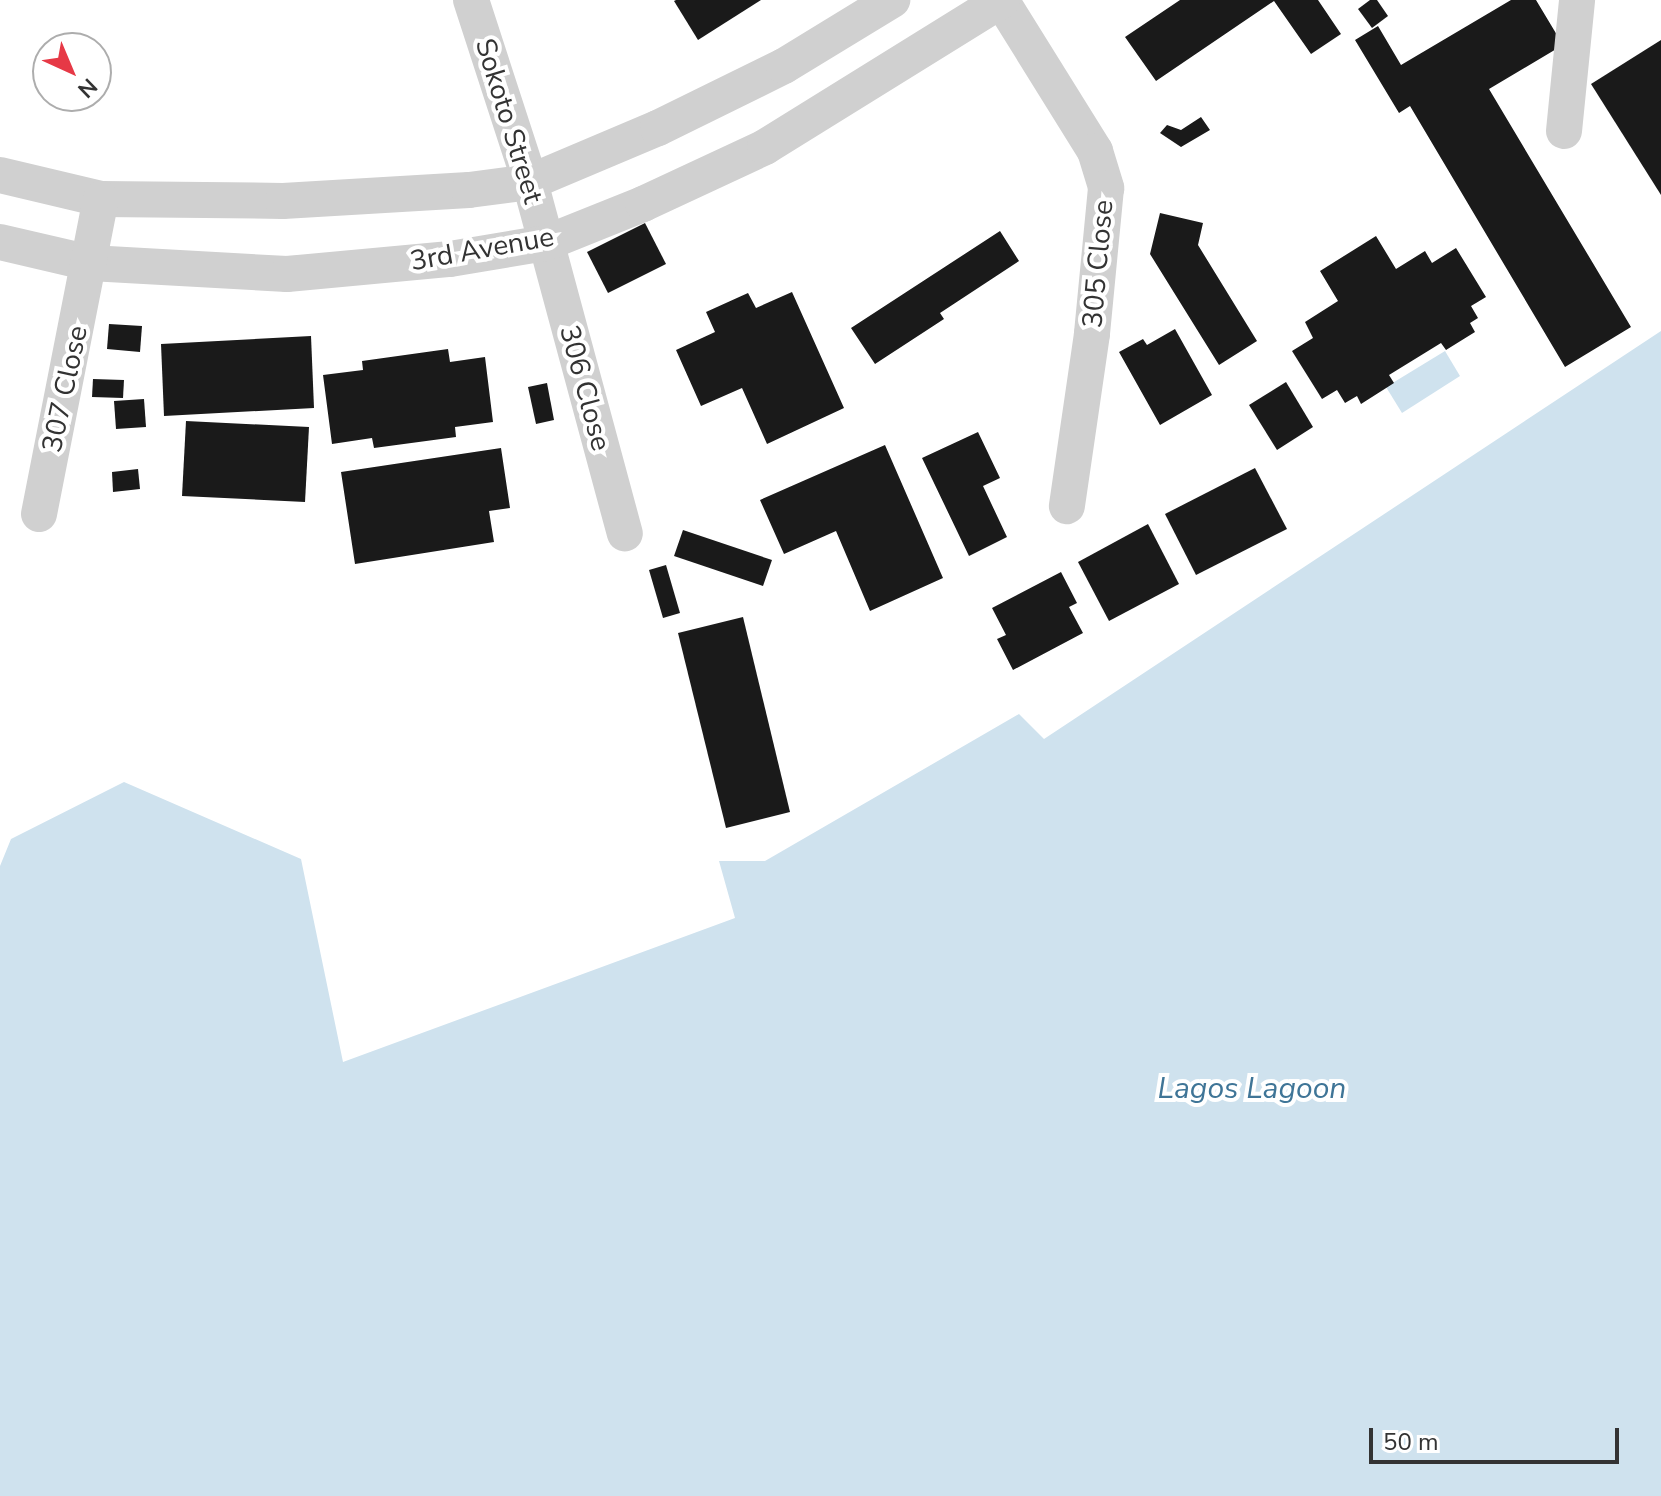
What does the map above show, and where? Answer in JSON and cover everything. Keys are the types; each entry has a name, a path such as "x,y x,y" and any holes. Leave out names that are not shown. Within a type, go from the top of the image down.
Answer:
{"street":[{"name":"Sokoto Street","path":"471,0 530,182 546,243"},
{"name":"3rd Avenue","path":"0,175 101,199 283,201 469,190 530,182 658,128 784,66 892,0"},
{"name":"3rd Avenue","path":"0,242 90,263 287,274 450,259 546,243 643,204 765,147 1002,0"},
{"name":"305 Close","path":"1002,0 1095,151 1106,188 1092,334 1067,506"},
{"path":"1564,131 1577,0"},
{"name":"307 Close","path":"39,514 101,199"},
{"name":"306 Close","path":"546,243 625,533"}],"water":[{"name":"Lagos Lagoon","path":"1661,331 1661,1496 0,1496 0,866 11,839 124,782 301,859 343,1062 735,918 719,861 765,861 1019,714 1044,739"},
{"path":"1445,351 1460,376 1402,413 1386,387"}],"building":[{"path":"676,0 761,0 698,40 674,1"},
{"path":"1180,0 1318,0 1341,34 1311,54 1274,1 1156,81 1125,37"},
{"path":"1370,0 1377,0 1388,16 1372,28 1358,9"},
{"path":"1511,0 1536,0 1563,45 1489,89 1631,327 1565,367 1410,106 1399,113 1355,40 1378,26 1401,65"},
{"path":"1661,40 1661,195 1591,84"},
{"path":"1201,117 1210,130 1181,147 1160,133 1167,125 1181,130"},
{"path":"1160,213 1203,223 1198,245 1257,341 1219,365 1150,254"},
{"path":"645,223 666,264 608,293 587,252"},
{"path":"1000,231 1019,261 940,313 944,319 875,364 851,328"},
{"path":"1376,236 1396,269 1425,251 1432,263 1456,248 1486,297 1471,306 1478,318 1470,323 1475,332 1446,350 1441,343 1389,375 1394,383 1361,404 1357,396 1345,403 1337,390 1322,399 1292,351 1313,338 1305,322 1338,301 1320,271"},
{"path":"792,292 844,408 767,444 742,388 701,406 676,350 715,332 706,312 748,293 756,308"},
{"path":"109,324 142,326 140,352 107,349"},
{"path":"1175,329 1212,395 1160,425 1119,352 1143,339 1147,345"},
{"path":"311,336 314,408 164,416 161,344"},
{"path":"448,349 450,362 485,357 493,422 455,427 456,437 374,448 372,438 332,444 323,375 363,370 362,361"},
{"path":"93,379 124,380 123,398 92,397"},
{"path":"1286,382 1313,427 1277,450 1249,405"},
{"path":"547,383 554,420 536,424 528,387"},
{"path":"144,399 146,427 116,429 114,401"},
{"path":"186,421 309,427 305,502 182,496"},
{"path":"978,432 1000,478 983,486 1007,537 969,556 922,458"},
{"path":"885,445 943,578 870,611 836,531 784,554 760,500"},
{"path":"501,448 510,508 489,511 494,542 355,564 341,472"},
{"path":"1255,468 1287,529 1196,575 1165,514"},
{"path":"138,469 140,489 113,492 112,472"},
{"path":"1148,524 1179,584 1109,621 1078,562"},
{"path":"683,530 772,560 763,586 674,556"},
{"path":"666,565 680,613 663,618 649,570"},
{"path":"1061,572 1077,603 1069,607 1083,633 1013,670 997,639 1006,635 992,608"},
{"path":"743,617 790,812 726,828 678,633"}]}
